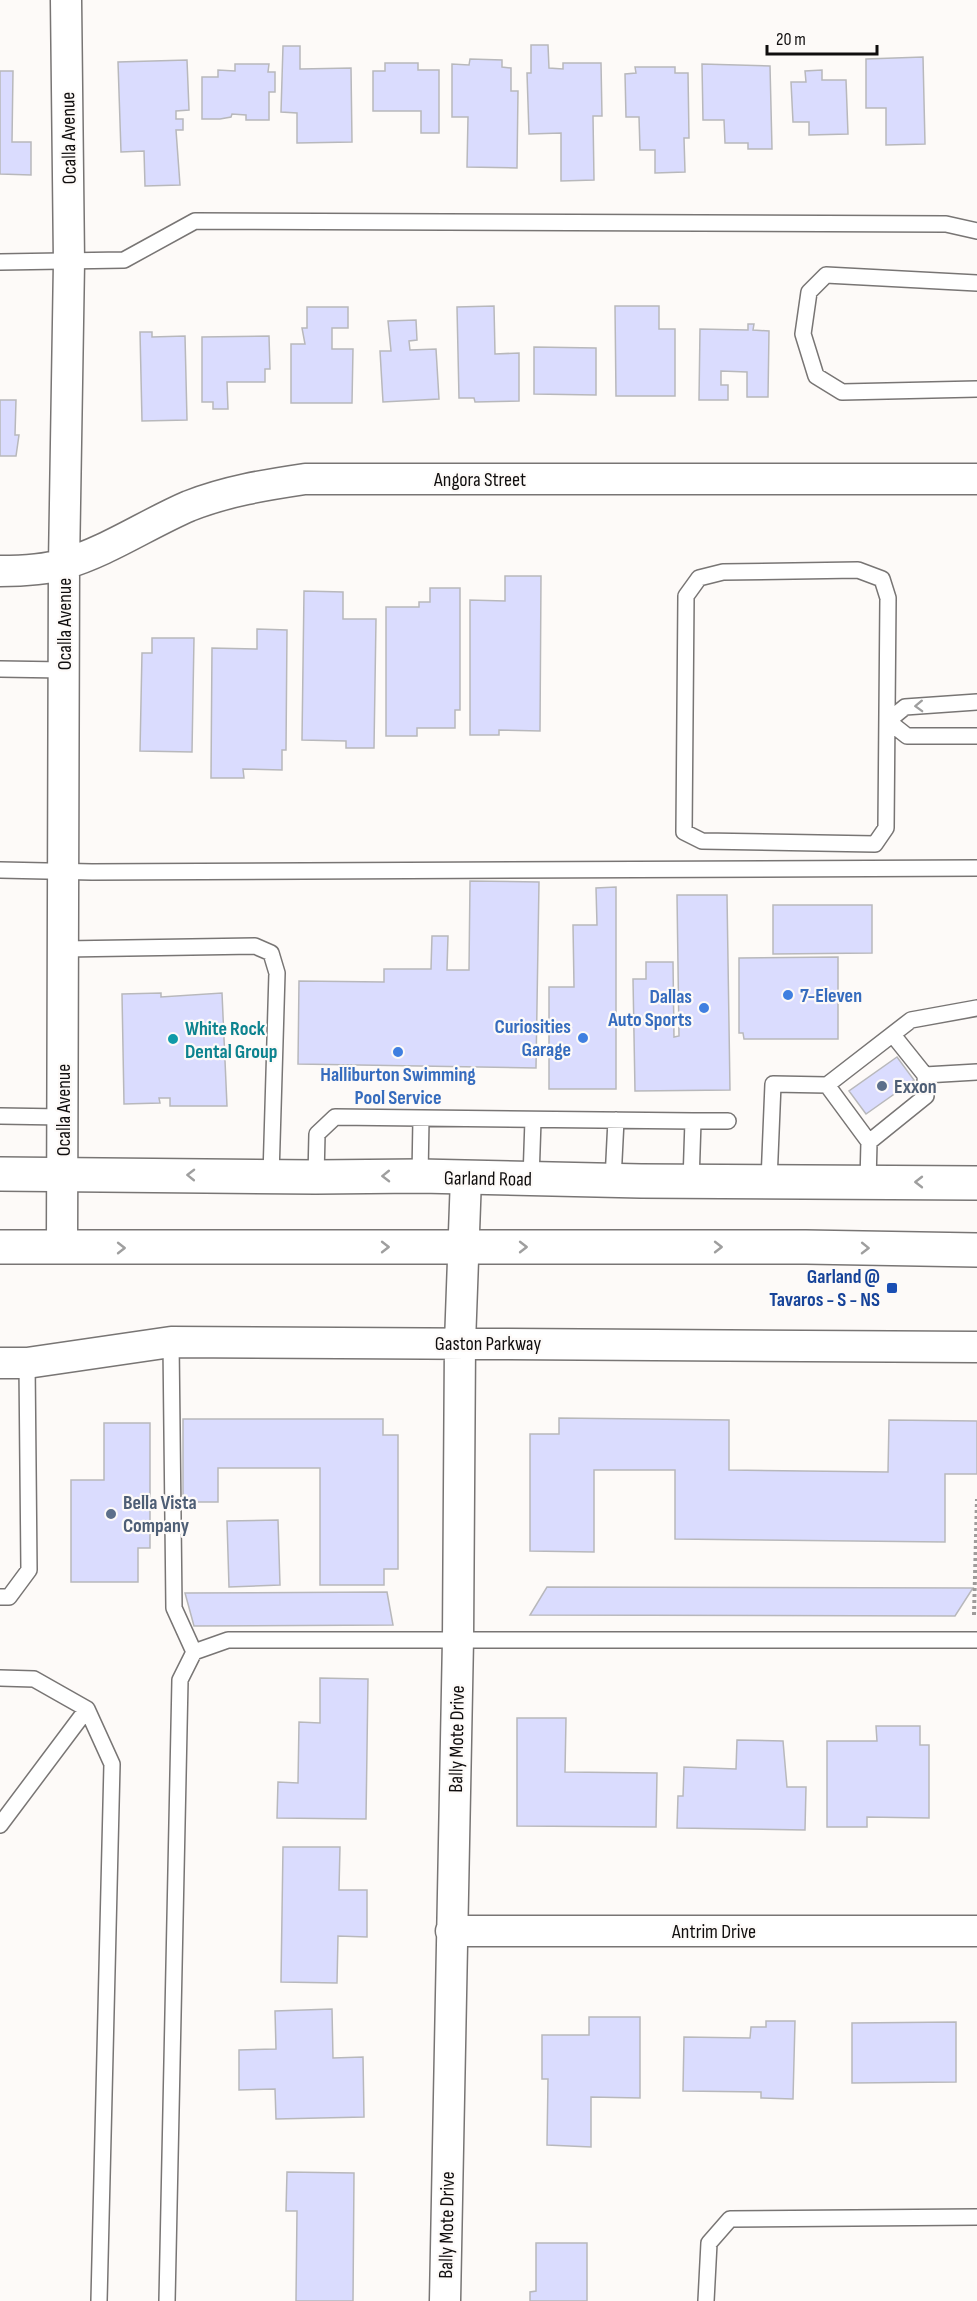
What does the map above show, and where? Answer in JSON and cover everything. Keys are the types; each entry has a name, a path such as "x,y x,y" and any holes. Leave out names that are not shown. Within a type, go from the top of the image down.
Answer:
{"main road":[{"name":"Garland Road","path":"0,1174 420,1176 691,1182 977,1183"},
{"path":"0,1247 806,1247 977,1250"}],"street":[{"name":"Ocalla Avenue","path":"62,1248 64,564 69,262 66,0"},
{"name":"Angora Street","path":"0,571 17,571 64,564 122,540 190,506 247,487 305,479 977,479"},
{"name":"Bally Mote Drive","path":"445,2301 458,1639 460,1343 466,1177"},
{"name":"Gaston Parkway","path":"14,1363 171,1342 977,1347"},
{"name":"Antrim Drive","path":"451,1931 977,1931"}],"lane":[{"path":"0,262 124,260 195,221 946,224 977,231"},
{"path":"977,283 826,275 809,292 803,334 816,376 842,392 977,389"},
{"path":"888,721 888,598 882,579 858,570 723,572 699,578 686,596 684,832 702,841 874,844 886,828 888,721 905,707 977,702"},
{"path":"0,669 64,670"},
{"path":"888,721 907,736 977,736"},
{"path":"0,870 64,872 977,868"},
{"path":"64,949 255,946 271,953 277,973 271,1176"},
{"path":"769,1181 773,1084 827,1085 910,1020 977,1008"},
{"path":"869,1142 926,1096 925,1075 893,1035"},
{"path":"925,1075 977,1072"},
{"path":"827,1085 869,1142 868,1182"},
{"path":"0,1116 63,1117"},
{"path":"316,1177 317,1134 335,1118 728,1121"},
{"path":"420,1176 421,1119"},
{"path":"531,1179 533,1120"},
{"path":"613,1180 616,1120"},
{"path":"691,1182 693,1121"},
{"path":"171,1342 174,1608 195,1652"},
{"path":"0,1597 9,1597 29,1570 14,1363"},
{"path":"167,2301 180,1680 195,1652 228,1640 976,1640"},
{"path":"0,1678 34,1679 87,1709 112,1764 99,2301"},
{"path":"0,1825 87,1709"},
{"path":"706,2301 709,2243 730,2219 977,2217"}],"path":[{"path":"976,1640 977,1499"}],"building":[{"path":"531,45 548,45 549,68 563,69 563,63 601,63 602,116 593,116 594,180 561,181 561,133 529,134 527,73 531,73"},
{"path":"283,46 300,46 300,69 351,68 352,142 297,143 297,113 281,112"},
{"path":"923,57 925,144 886,145 886,108 866,108 866,59"},
{"path":"470,59 502,60 502,67 511,68 511,91 518,91 517,168 467,167 468,117 452,117 452,64 469,65"},
{"path":"187,60 189,110 176,111 176,119 183,119 183,130 176,130 180,185 145,186 144,151 121,152 118,62"},
{"path":"385,63 418,63 418,70 439,70 439,133 421,133 421,111 373,111 373,71 385,71"},
{"path":"235,64 269,64 268,72 275,72 275,92 269,92 269,120 246,120 246,115 232,114 231,117 220,119 202,119 202,77 218,77 218,70 235,71"},
{"path":"702,64 770,66 772,149 748,149 748,143 725,143 724,120 703,120"},
{"path":"635,67 675,67 675,73 688,73 689,138 684,138 685,172 655,173 655,150 640,150 639,117 626,117 625,74 636,73"},
{"path":"822,70 822,80 846,80 848,134 809,135 809,122 793,122 791,82 806,82 805,71"},
{"path":"0,71 13,71 12,142 31,142 31,175 0,174"},
{"path":"494,306 495,354 519,353 519,401 475,402 474,398 459,398 457,307"},
{"path":"615,306 659,306 659,329 675,329 675,396 616,396"},
{"path":"307,307 348,307 348,328 332,328 332,349 353,349 352,403 291,403 291,344 305,344 302,328 307,328"},
{"path":"416,320 417,340 409,341 410,350 436,349 439,399 383,402 380,351 391,351 388,321"},
{"path":"748,324 754,324 753,330 769,331 768,397 747,397 747,372 721,371 721,385 728,385 728,400 699,400 700,329 748,330"},
{"path":"140,332 152,332 152,337 185,336 187,420 142,421"},
{"path":"269,336 270,369 265,369 265,382 227,382 228,409 213,409 213,402 202,402 202,337"},
{"path":"534,347 596,348 596,395 534,394"},
{"path":"0,400 16,400 15,435 19,435 16,456 0,456"},
{"path":"505,576 541,576 540,731 499,730 499,735 470,735 470,600 505,601"},
{"path":"430,588 460,588 460,710 455,710 455,728 417,728 417,736 386,736 386,607 419,607 419,602 430,602"},
{"path":"304,591 343,592 343,619 376,619 374,748 346,748 346,741 302,740"},
{"path":"257,629 287,630 286,750 282,750 282,770 243,769 244,778 211,778 212,648 257,649"},
{"path":"152,638 194,638 192,752 140,751 142,653 152,653"},
{"path":"470,881 539,882 536,1068 298,1064 299,981 384,982 384,969 431,969 432,936 448,936 447,970 469,970"},
{"name":"Curiosities Garage","path":"616,887 616,1089 549,1089 549,987 574,987 573,925 597,925 596,888"},
{"name":"Dallas Auto Sports","path":"677,895 727,895 730,1090 635,1091 633,979 646,979 646,962 673,962 674,1037 679,1036"},
{"path":"773,905 872,905 872,953 773,954"},
{"name":"7-Eleven","path":"838,957 838,1039 744,1039 743,1033 739,1033 739,958"},
{"name":"White Rock Dental Group","path":"161,993 161,997 222,993 227,1106 170,1106 170,1098 159,1098 160,1103 124,1104 122,994"},
{"name":"Exxon","path":"897,1057 914,1080 866,1114 849,1091"},
{"path":"559,1418 729,1420 729,1470 888,1472 889,1420 977,1421 977,1474 945,1474 945,1542 675,1539 675,1470 594,1470 594,1552 530,1551 530,1434 559,1434"},
{"path":"183,1419 383,1419 383,1435 398,1435 398,1569 384,1569 384,1585 320,1585 320,1468 218,1468 218,1502 183,1502"},
{"name":"Bella Vista Company","path":"104,1423 150,1423 150,1548 138,1548 138,1582 71,1582 71,1480 104,1480"},
{"path":"278,1520 280,1585 229,1587 227,1521"},
{"path":"547,1587 973,1588 955,1616 530,1615"},
{"path":"387,1592 393,1625 194,1626 185,1593"},
{"path":"320,1678 368,1679 366,1819 277,1818 278,1782 298,1783 299,1722 320,1723"},
{"path":"517,1718 566,1718 565,1772 657,1773 656,1827 517,1826"},
{"path":"876,1726 920,1726 920,1745 929,1745 929,1818 867,1817 867,1827 827,1827 827,1741 877,1741"},
{"path":"737,1740 783,1741 787,1787 806,1787 805,1830 677,1828 678,1796 683,1796 684,1767 736,1769"},
{"path":"283,1847 340,1847 339,1890 367,1890 367,1937 338,1936 337,1983 281,1982"},
{"path":"332,2009 333,2058 363,2057 364,2117 276,2119 275,2089 239,2090 239,2050 276,2049 275,2011"},
{"path":"589,2017 640,2017 640,2098 591,2097 591,2147 547,2145 548,2079 542,2079 542,2035 589,2035"},
{"path":"766,2021 795,2021 793,2099 761,2098 761,2092 683,2091 684,2037 750,2038 751,2027 766,2027"},
{"path":"956,2022 956,2082 852,2083 852,2023"},
{"path":"287,2172 354,2173 353,2301 296,2301 297,2211 286,2211"},
{"path":"536,2243 587,2243 587,2301 530,2301 530,2292 536,2291"}],"place":[{"name":"7-Eleven","path":"788,995"},
{"name":"Dallas Auto Sports","path":"704,1008"},
{"name":"Curiosities Garage","path":"583,1038"},
{"name":"White Rock Dental Group","path":"173,1039"},
{"name":"Halliburton Swimming Pool Service","path":"398,1052"},
{"name":"Exxon","path":"882,1086"},
{"name":"Garland @ Tavaros - S - NS","path":"892,1288"},
{"name":"Bella Vista Company","path":"111,1514"}]}
